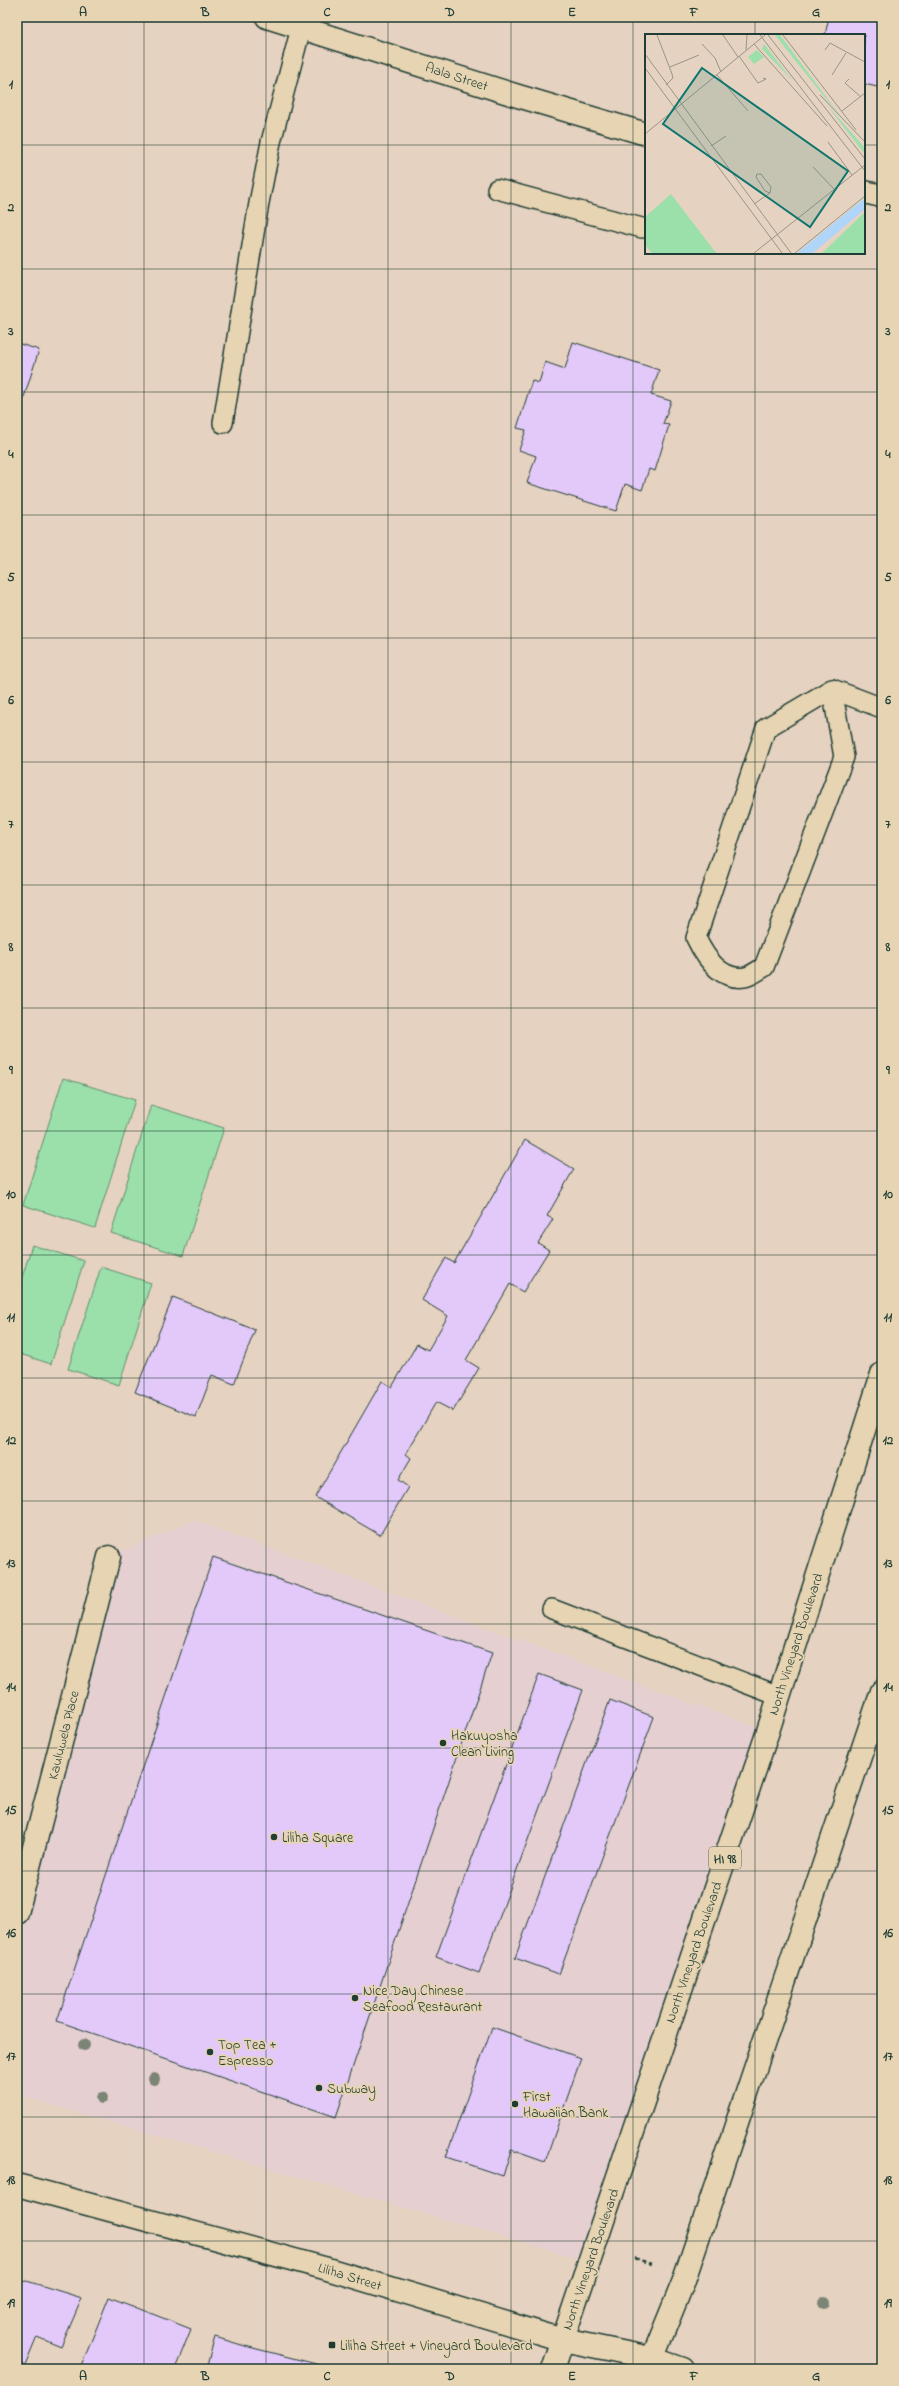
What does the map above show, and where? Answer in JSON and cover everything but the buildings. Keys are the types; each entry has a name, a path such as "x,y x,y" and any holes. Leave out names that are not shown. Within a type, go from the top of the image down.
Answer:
{"main road":[{"name":"Aala Street","path":"267,17 518,96 645,134"},
{"path":"865,192 882,196"},
{"name":"North Vineyard Boulevard","path":"553,2369 779,1696 882,1374"},
{"name":"Kauluwela Place","path":"17,1913 109,1557"},
{"path":"650,2363 683,2283 882,1691"},
{"name":"Liliha Street","path":"17,2185 324,2268 563,2340 650,2363 683,2369"}],"lane":[{"path":"223,423 259,203 271,142 301,28"},
{"path":"497,189 642,228"},
{"path":"832,689 844,756 764,967 746,977 725,974 706,960 696,938 766,728 832,689"},
{"path":"832,689 882,708"},
{"path":"552,1609 779,1696"}],"path":[{"path":"635,2258 651,2264"}],"shaded area":[{"path":"193,1520 768,1731 581,2259 17,2095 17,1908 109,1557"}],"green space":[{"path":"63,1078 135,1100 95,1228 23,1205"},
{"path":"151,1105 224,1128 183,1256 111,1233"},
{"path":"32,1245 84,1261 51,1364 17,1353 17,1294"},
{"path":"101,1267 151,1283 119,1385 68,1369"}],"place":[{"name":"Hakuyosha Clean Living","path":"443,1743"},
{"name":"Liliha Square","path":"274,1837"},
{"name":"Nice Day Chinese Seafood Restaurant","path":"355,1998"},
{"name":"Top Tea + Espresso","path":"210,2052"},
{"name":"Subway","path":"319,2088"},
{"name":"First Hawaiian Bank","path":"515,2104"},
{"name":"Liliha Street + Vineyard Boulevard","path":"332,2345"}]}
